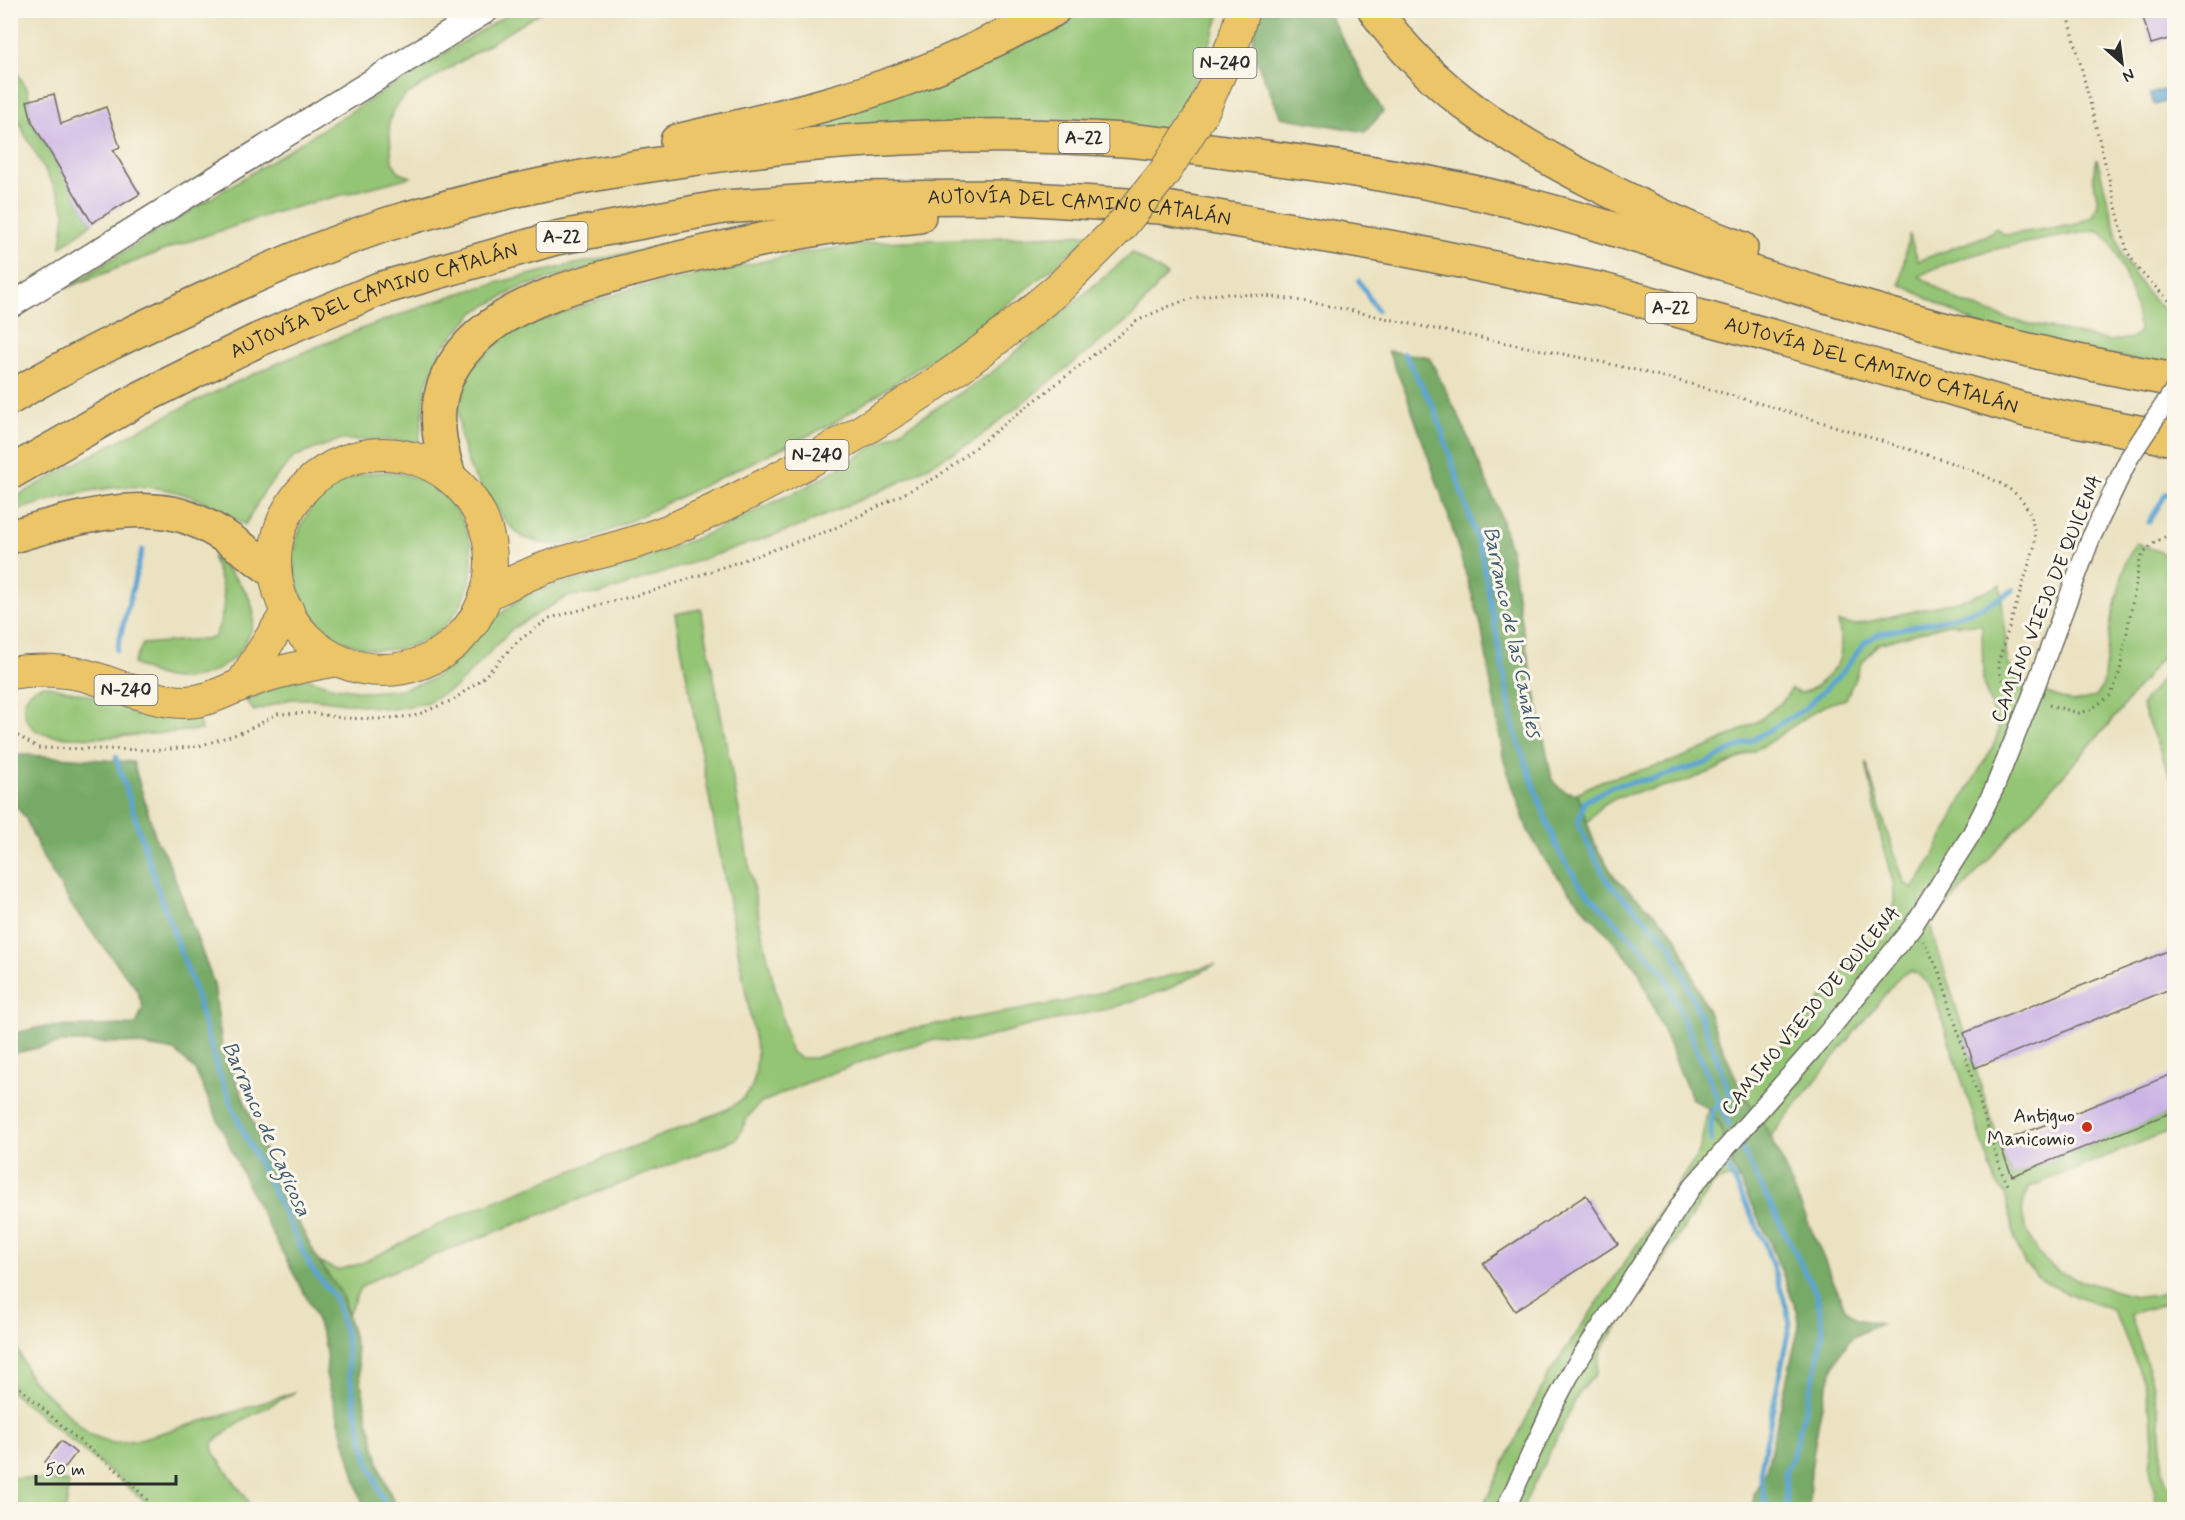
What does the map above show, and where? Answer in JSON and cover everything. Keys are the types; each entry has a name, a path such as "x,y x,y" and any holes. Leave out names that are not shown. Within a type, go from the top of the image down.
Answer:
{"highway":[{"path":"386,225 469,195 575,165 783,117 863,94 965,56 1053,10"},
{"name":"N-240","path":"487,594 544,568 591,556 672,530 749,494 877,421 999,338 1061,286 1122,225 1164,172 1202,113 1234,41 1243,10"},
{"path":"1375,10 1389,31 1471,110 1516,141 1651,212 1732,245 1985,327 2175,373"},
{"name":"A-22","path":"10,398 42,379 162,318 260,273 386,225 467,202 559,180 747,150 913,137 1007,136 1127,140 1358,169 1512,200 1683,250 1848,303 1968,335 2116,370 2175,380"},
{"name":"AUTOVÍA DEL CAMINO CATALÁN","path":"10,473 141,398 268,336 379,289 556,238 723,207 857,198 1001,197 1160,207 1401,249 1603,290 1808,346 2029,411 2175,439"},
{"path":"449,476 437,430 438,404 450,371 469,344 500,319 536,301 614,275 718,249 843,224 978,210 1160,207"},
{"name":"N-240","path":"389,454 410,457 431,465 449,476 467,493 482,517 490,544 492,568 487,594 473,622 452,645 426,662 396,670 365,669 337,660 312,644 298,630 281,598 275,572 276,545 288,511 309,483 327,470 349,460 370,455 389,454"},
{"path":"10,537 52,524 106,513 153,510 194,519 242,548 275,572"},
{"path":"490,544 544,568"},
{"path":"241,685 288,611"},
{"name":"N-240","path":"10,673 34,669 83,675 128,690 184,702 204,700 292,668 337,660"}],"street":[{"path":"10,306 487,10"},
{"name":"CAMINO VIEJO DE QUICENA","path":"1505,1509 1551,1410 1573,1369 1692,1187 1828,1032 1913,926 1972,833 1994,789 2031,698 2090,540 2129,458 2175,390"}],"path":[{"path":"2067,10 2127,251 2138,270 2175,306"},
{"path":"10,720 15,734 38,748 159,750 199,746 243,732 278,714 311,713 342,718 379,719 414,716 453,700 476,684 518,640 550,618 656,590 831,530 937,477 1137,321 1174,303 1221,294 1283,297 1585,359 1817,420 1972,470 2004,486 2021,499 2030,514 2035,533 2035,545 1998,663 1998,671 2005,684 2015,692 2079,712 2090,711 2111,695 2120,671 2140,560 2146,549 2155,542 2175,533"},
{"path":"1913,926 1933,955 1940,973 2001,1171 2008,1185"},
{"path":"10,1382 19,1387 71,1434 124,1476 157,1509"}],"green space":[{"path":"513,11 543,11 406,95 393,110 389,124 392,162 400,173 411,177 277,212 175,246 66,288"},
{"path":"1085,11 1221,11 1204,60 1171,131 743,138 1031,39"},
{"path":"1260,11 1327,11 1383,112 1365,132 1281,117 1251,48"},
{"path":"10,62 27,89 32,122 92,223 61,247 65,213 60,197 25,135 11,101"},
{"path":"2097,159 2122,256 2146,292 2174,320 2174,366 2002,337 1900,284 1909,234 1918,261 1985,236 1996,228 2005,235 2074,225 2093,216 2098,203 2093,176","holes":["2096,230 2110,242 2127,281 2136,310 2139,331 2133,338 2109,341 2012,320 1956,300 1919,276 1939,266 1983,252"]},
{"path":"1091,234 967,336 834,423 588,541 561,545 541,543 522,537 506,522 471,472 461,440 458,407 471,368 511,331 631,289 807,252 878,242"},
{"path":"692,240 519,288 475,312 442,348 426,385 419,443 339,440 294,457 265,490 245,525 183,494 140,487 118,487 75,494 11,512 10,500 152,423 250,376 349,334 495,283"},
{"path":"1132,253 1167,275 1132,317 974,441 898,483 801,526 600,594 568,596 513,628 456,687 425,703 392,709 315,699 290,699 254,711 246,701 281,683 307,678 330,686 369,692 402,689 430,680 455,663 498,616 522,597 562,583 600,576 709,533 810,485 897,433 990,374"},
{"path":"1388,351 1429,357 1461,421 1498,509 1511,552 1519,610 1552,780 1563,790 1577,793 1595,845 1615,878 1666,924 1677,938 1742,1093 1771,1136 1845,1308 1857,1319 1881,1324 1862,1332 1849,1341 1837,1359 1823,1400 1818,1424 1811,1471 1809,1509 1754,1508 1754,1494 1767,1467 1799,1326 1798,1313 1769,1240 1733,1167 1718,1121 1708,1109 1691,1098 1638,970 1547,863 1528,831 1504,761 1481,625 1446,508 1405,391"},
{"path":"383,472 417,479 446,498 465,527 472,561 465,595 446,624 417,643 383,650 349,643 320,624 301,595 294,561 301,527 320,498 349,479"},
{"path":"2136,543 2174,557 2174,641 2116,716 1930,925 1999,1143 2012,1176 2174,1111 2174,1129 2030,1187 2022,1211 2026,1228 2035,1248 2051,1266 2060,1272 2134,1295 2152,1296 2174,1290 2174,1301 2130,1314 2147,1363 2155,1397 2161,1431 2164,1477 2174,1490 2174,1509 2157,1509 2150,1467 2153,1443 2151,1412 2143,1380 2120,1324 2112,1310 2041,1280 2025,1264 2016,1243 2005,1194 1995,1181 1932,989 1920,975 1910,971 1899,977 1771,1136 1742,1093 1887,920 1894,903 1894,886 1883,846 1866,762 1905,883 1913,889 1932,859 1962,799 1993,747 1999,730 1983,683 1982,625 1948,624 1878,644 1861,664 1846,699 1817,710 1763,746 1713,771 1684,782 1616,797 1601,806 1586,824 1577,793 1601,781 1673,761 1710,746 1758,721 1783,701 1791,689 1800,693 1811,689 1837,665 1841,646 1838,622 1854,625 1966,599 2001,585 2007,662 2020,683 2072,702 2095,697 2103,685 2111,620 2126,561"},
{"path":"212,556 241,585 252,606 254,615 252,629 240,651 223,666 212,672 190,678 163,677 133,664 143,644 214,638 224,606 220,578"},
{"path":"701,609 762,933 790,1051 800,1058 814,1058 904,1030 1063,1002 1216,964 1168,989 1112,1008 1031,1025 970,1042 934,1040 890,1051 801,1085 759,1104 748,1117 737,1139 380,1276 360,1288 348,1314 341,1293 319,1262 337,1270 360,1264 450,1219 728,1109 749,1092 756,1072 757,1052 675,614"},
{"path":"2174,663 2174,785 2141,705"},
{"path":"44,685 135,706 163,715 199,719 201,730 103,737 48,735 31,726 24,711 24,703 28,695 34,689"},
{"path":"11,754 133,762 157,842 167,857 214,984 222,1046 278,1183 319,1262 341,1293 355,1343 366,1411 382,1474 397,1509 364,1509 326,1375 327,1360 324,1340 312,1308 254,1199 195,1070 175,1051 129,1043 64,1042 11,1054 11,1034 41,1027 136,1025 143,1007 136,988 74,909 43,858 25,817 11,800"},
{"path":"1708,1109 1718,1125 1740,1180 1727,1178 1714,1183 1601,1351 1596,1374 1579,1393 1522,1509 1481,1510 1547,1377 1699,1153"},
{"path":"11,1333 30,1378 89,1434 112,1443 136,1440 295,1392 242,1421 213,1443 213,1452 249,1502 250,1509 201,1510 178,1507 151,1509 115,1476 11,1392"},
{"path":"10,1477 69,1482 66,1509 11,1509"}],"water":[{"path":"2174,87 2174,99 2154,105 2150,94"}],"building":[{"path":"2153,10 2175,10 2175,37 2151,44 2142,14"},
{"path":"54,94 61,124 106,107 120,147 113,150 140,194 92,223 32,122 27,101"},
{"path":"2175,948 2175,987 1975,1068 1964,1033"},
{"name":"Antiguo Manicomio","path":"2175,1073 2175,1111 2012,1176 1999,1143"},
{"path":"1586,1195 1618,1244 1515,1311 1483,1263"},
{"path":"61,1441 76,1453 60,1474 45,1462"}],"waterway":[{"name":"Barranco de las Canales","path":"1359,281 1377,310"},
{"name":"Barranco de las Canales","path":"1404,353 1435,410 1481,552 1515,733 1560,854 1581,886 1663,971 1729,1125"},
{"path":"2149,522 2166,494 2174,494"},
{"name":"Barranco de Cagicosa","path":"117,650 142,550"},
{"path":"1711,1141 1712,1109 1731,1100 1716,1055 1671,945 1607,881 1578,824 1584,802 1613,786 1655,778 1704,764 1756,738 1803,710 1840,675 1865,642 1879,634 1966,613 2013,590"},
{"name":"Barranco de Cagicosa","path":"116,757 158,890 192,982 217,1068 240,1125 311,1268 334,1297 346,1337 356,1411 368,1460 387,1510"},
{"name":"Barranco de las Canales","path":"1742,1149 1817,1295 1823,1330 1817,1366 1791,1461 1785,1473 1787,1510"},
{"path":"1729,1170 1764,1241 1790,1323 1760,1473 1766,1510"}],"place":[{"name":"Antiguo Manicomio","path":"2087,1127"}]}
